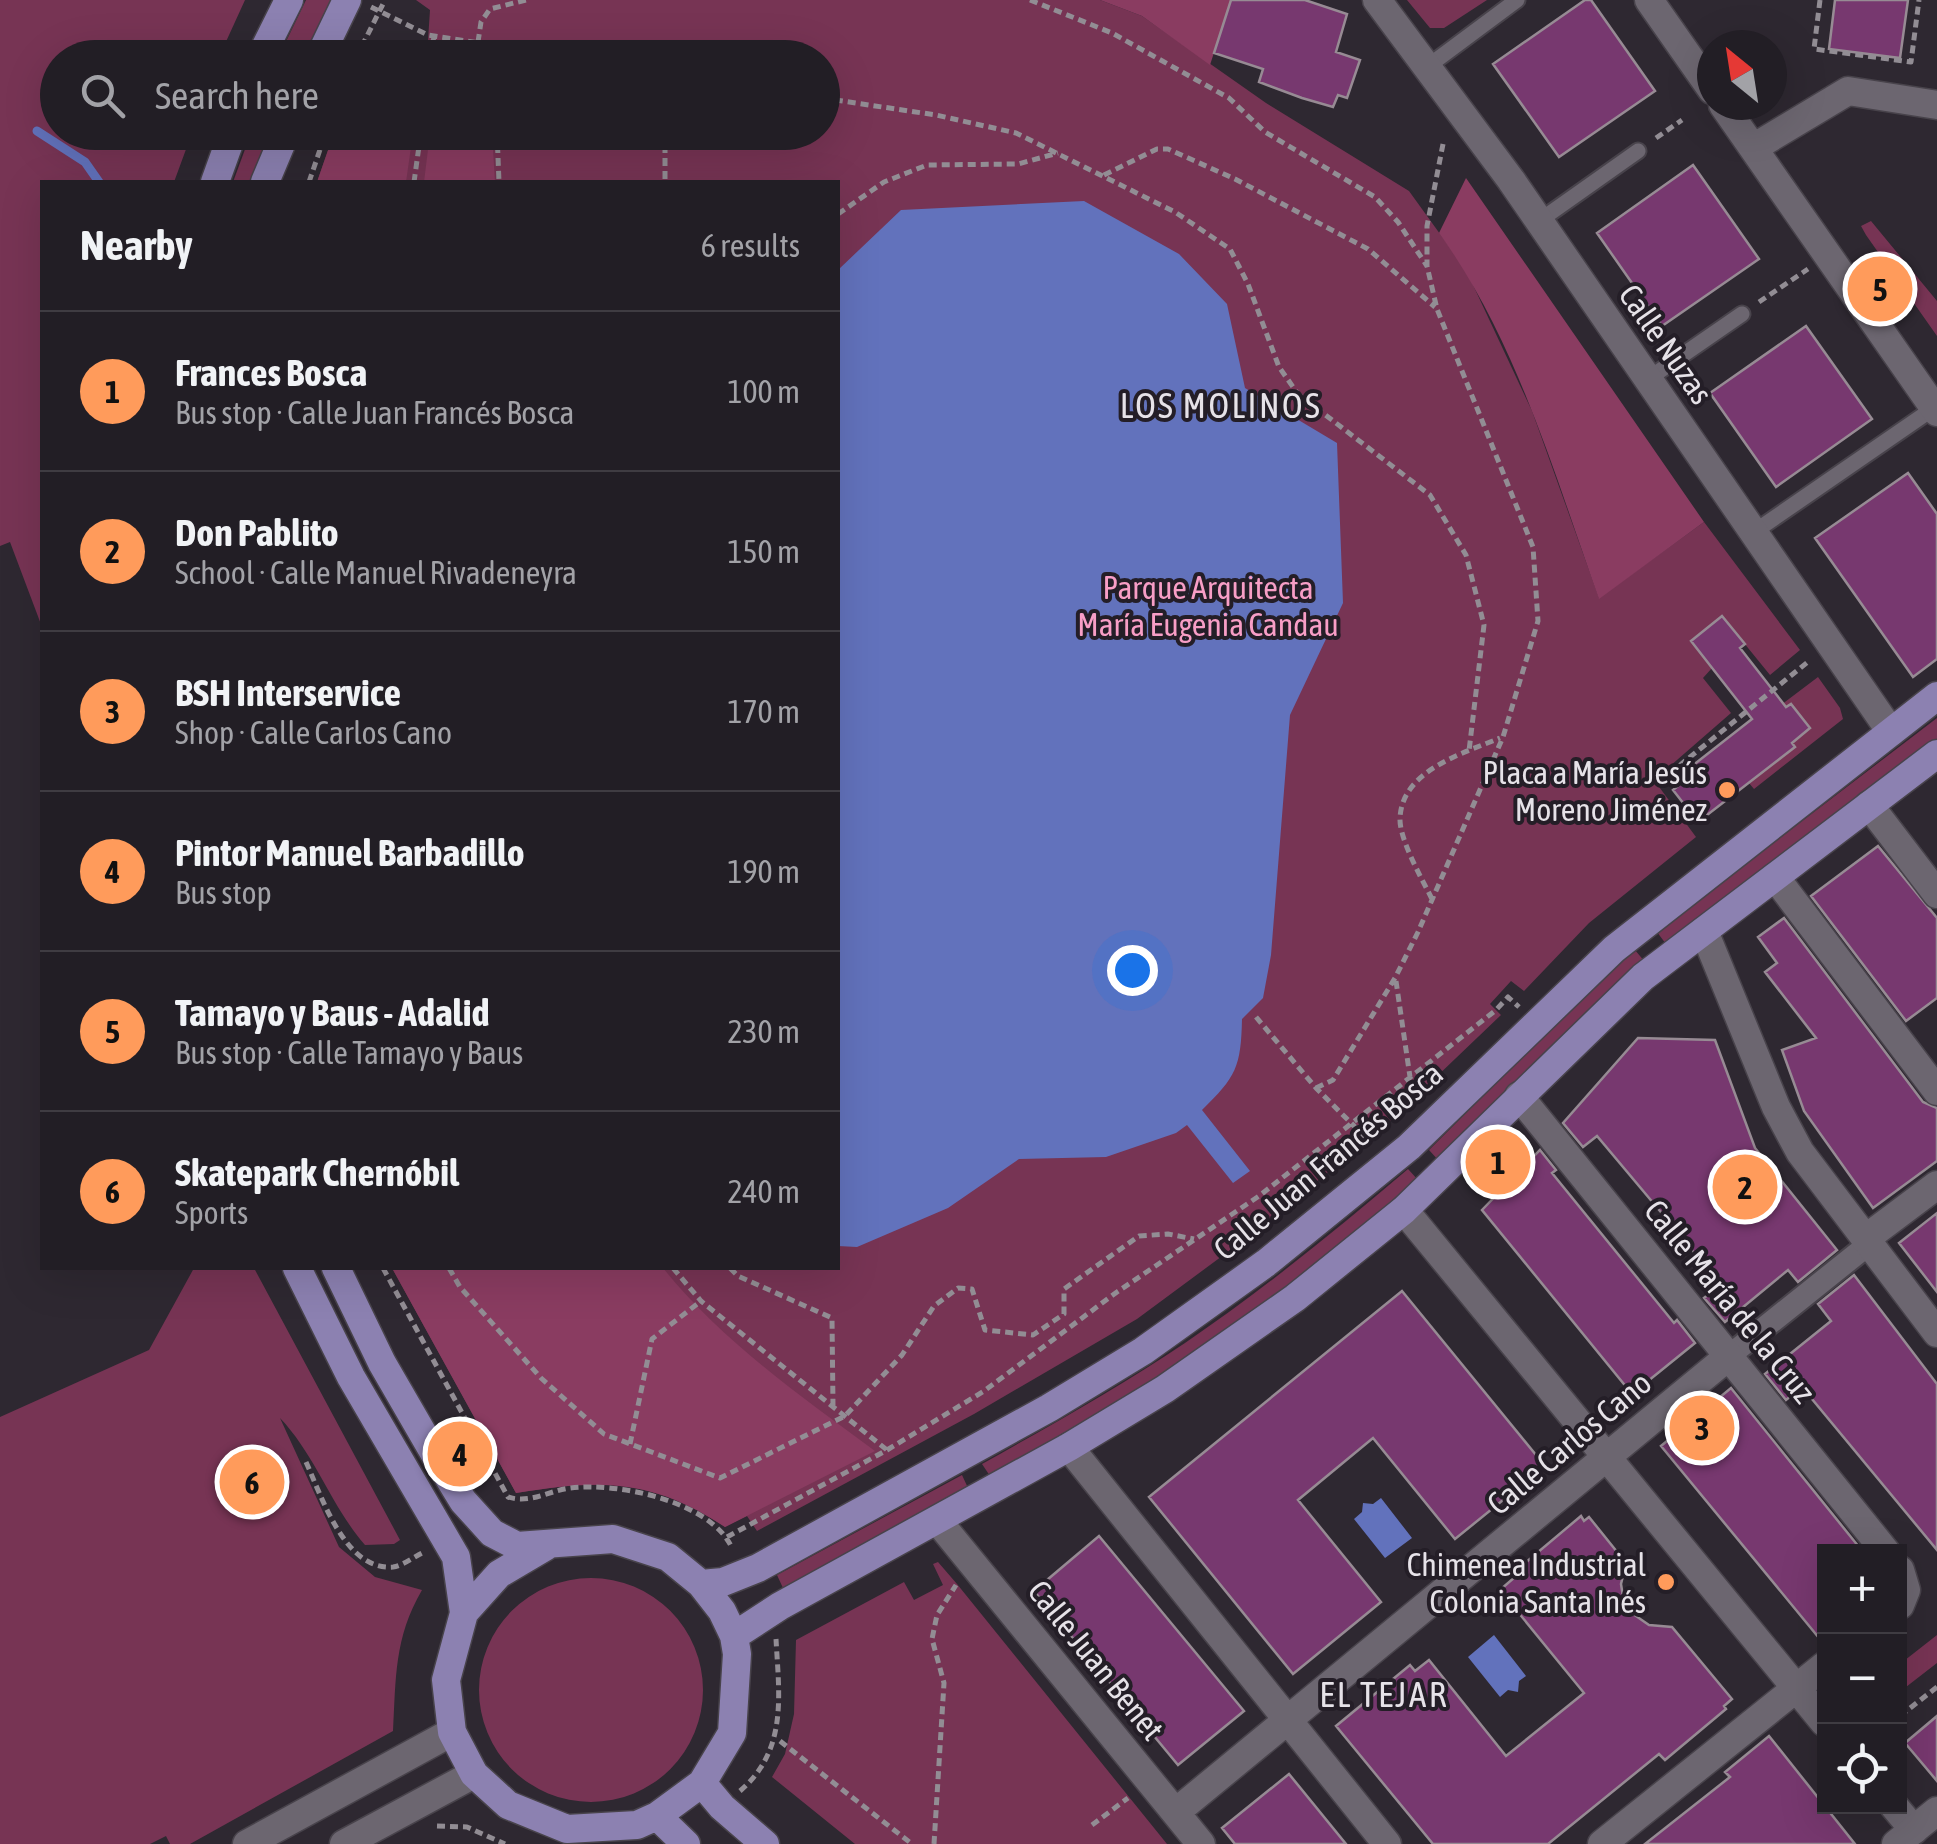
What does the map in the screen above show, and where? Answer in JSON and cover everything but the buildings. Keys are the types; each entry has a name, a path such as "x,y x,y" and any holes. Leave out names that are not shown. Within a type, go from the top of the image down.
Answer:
{"main road":[{"path":"269,40 288,0"},
{"path":"331,40 357,2"},
{"path":"216,180 227,150"},
{"path":"266,180 278,150"},
{"name":"Calle Juan Francés Bosca","path":"701,1584 723,1582 758,1568 1049,1408 1143,1351 1266,1263 1409,1147 1614,950 1937,696"},
{"path":"734,1636 764,1614 1069,1448 1165,1389 1295,1298 1404,1210 1643,977 1937,754"},
{"path":"298,1270 351,1377 456,1557 464,1614 446,1680 452,1732 474,1774 508,1805 571,1837 657,1816 702,1783 732,1733 737,1654 722,1610 701,1584 668,1558 612,1538 516,1546 492,1534 462,1501 382,1364 337,1270"},
{"path":"464,1614 499,1574 550,1544"},
{"path":"702,1783 722,1807 765,1844"},
{"path":"657,1816 686,1844"}],"street":[{"name":"Calle Nuzas","path":"1377,0 1539,221 1891,732"},
{"path":"1649,0 1697,69"},
{"path":"1753,148 1812,123 1848,92 1937,105"},
{"path":"1733,120 1935,410"},
{"path":"1869,806 1937,894"},
{"path":"1775,877 1937,1091"},
{"path":"1704,931 1776,1107 1800,1152 1867,1242 1932,1315"},
{"name":"Calle María de la Cruz","path":"1520,1096 1880,1544"},
{"path":"1867,1242 1937,1185"},
{"path":"1404,1210 1817,1713"},
{"name":"Calle Carlos Cano","path":"1176,1812 1867,1242"},
{"path":"1069,1448 1387,1844"},
{"name":"Calle Juan Benet","path":"938,1520 1202,1844"},
{"path":"1602,1844 1817,1672"},
{"path":"247,1844 452,1732"},
{"path":"344,1844 474,1774"},
{"path":"1905,1837 1937,1811"}],"lane":[{"path":"1427,66 1516,0"},
{"path":"1539,221 1645,146"},
{"path":"1648,379 1742,314"},
{"path":"1754,532 1935,410"}],"path":[{"path":"364,40 386,0"},
{"path":"478,40 481,22 490,9 526,0"},
{"path":"1030,0 1112,33 1228,98 1264,132 1375,197 1398,222 1427,266"},
{"path":"1821,5 1814,49 1911,62 1919,0"},
{"path":"357,2 434,35 465,40"},
{"path":"433,40 434,35"},
{"path":"1316,1088 1333,1080 1395,978 1503,737 1538,621 1533,547 1437,309 1427,266 1428,226 1451,97"},
{"path":"840,101 936,115 1016,133 1175,212 1230,249 1248,284 1279,368 1298,394 1430,495 1466,556 1484,625 1469,751"},
{"path":"1645,146 1682,120"},
{"path":"1104,175 1158,149 1168,149 1368,249 1437,309"},
{"path":"310,180 320,150"},
{"path":"414,180 418,150"},
{"path":"498,150 499,180"},
{"path":"665,150 665,180"},
{"path":"840,213 884,182 927,165 1018,164 1058,153"},
{"path":"1742,314 1827,256"},
{"path":"1670,774 1832,646"},
{"path":"1432,900 1399,820 1405,796 1424,774 1503,737"},
{"path":"1395,978 1410,1077"},
{"path":"727,1537 888,1450 984,1391 1258,1196 1508,997 1536,1022"},
{"path":"1256,1018 1316,1088 1372,1144 1382,1136"},
{"path":"450,1270 460,1287 541,1378 604,1434 720,1478 845,1416 902,1354 934,1306 958,1288 972,1289 985,1330 1032,1335 1064,1314 1064,1289 1139,1236 1168,1234 1194,1239"},
{"path":"675,1270 701,1301 888,1450"},
{"path":"732,1270 832,1318 833,1406"},
{"path":"630,1444 652,1338 701,1301"},
{"path":"306,1462 342,1539 365,1561 394,1567 422,1552 415,1541"},
{"path":"934,1844 944,1683 932,1639 937,1614 960,1580"},
{"path":"1907,1711 1937,1687"},
{"path":"780,1741 912,1844"},
{"path":"1092,1826 1134,1793"},
{"path":"424,1832 435,1826 467,1827 505,1844"}],"green space":[{"path":"0,0 245,0 227,40 40,40 40,150 186,150 175,180 40,180 40,622 10,542 0,546"},
{"path":"306,0 336,0 314,40 287,40"},
{"name":"Parque Arquitecta María Eugenia Candau","path":"416,0 1100,0 1142,16 1266,103 1409,191 1466,270 1532,411 1599,598 1704,522 1800,650 1770,675 1722,616 1691,640 1712,668 1703,678 1731,713 1654,780 1696,837 1589,923 1524,991 1511,981 1490,1004 1501,1015 1387,1124 1256,1231 1137,1319 974,1414 757,1531 747,1516 725,1527 673,1499 625,1486 574,1486 516,1493 393,1270 840,1270 840,180 318,180 328,150 840,150 840,40 428,40 430,10"},
{"path":"1407,0 1487,0 1444,28 1430,28"},
{"path":"245,150 265,150 253,180 234,180"},
{"path":"1871,221 1937,301 1937,336 1866,235 1861,226"},
{"path":"1818,677 1840,708 1843,719 1754,789 1749,783 1810,729 1791,704 1772,718 1769,714"},
{"path":"1937,718 1937,739 1666,944 1657,932"},
{"path":"1635,950 1645,962 1439,1161 1429,1150"},
{"path":"1408,1169 1418,1180 1252,1314 1144,1387 990,1476 982,1464 1185,1343 1299,1259"},
{"path":"193,1270 255,1270 400,1540 394,1544 365,1545 304,1448 280,1418 339,1547 375,1577 422,1590 401,1642 393,1731 190,1844 170,1844 166,1836 150,1844 0,1844 0,1417 149,1350"},
{"path":"962,1475 968,1488 783,1588 777,1575"},
{"path":"938,1562 1167,1844 855,1844 772,1777 785,1754 794,1714 796,1640 904,1582 914,1600 943,1585 933,1564"},
{"path":"591,1578 634,1586 671,1610 695,1647 703,1690 695,1733 671,1770 634,1794 591,1802 548,1794 511,1770 487,1733 479,1690 487,1647 511,1610 548,1586"},
{"path":"1937,1635 1937,1663 1907,1686 1907,1659"}],"shaded area":[{"path":"1100,0 1231,0 1210,65 1142,16"},
{"path":"328,150 411,150 406,180 318,180"},
{"path":"428,150 493,150 495,180 424,180"},
{"path":"1466,178 1704,522 1599,599 1512,363 1466,274 1439,233"},
{"path":"393,1270 665,1270 736,1343 875,1451 725,1527 673,1499 625,1486 574,1486 516,1493"}],"water":[{"path":"1084,201 1179,254 1227,304 1245,388 1337,443 1343,603 1290,715 1271,955 1263,998 1242,1019 1234,1070 1202,1110 1250,1171 1233,1183 1187,1125 1176,1133 1106,1157 1019,1159 948,1208 857,1247 840,1246 840,268 901,210"},
{"path":"1381,1498 1412,1538 1385,1558 1354,1519 1362,1512 1363,1503 1373,1504"},
{"path":"1494,1635 1526,1676 1519,1681 1518,1692 1508,1690 1500,1697 1468,1657"}],"waterway":[{"path":"66,150 85,162 98,180"}],"place":[{"name":"Tamayo y Baus - Adalid","path":"1880,289"},
{"name":"Placa a María Jesús Moreno Jiménez","path":"1727,790"},
{"name":"Frances Bosca","path":"1498,1162"},
{"name":"Don Pablito","path":"1745,1187"},
{"name":"BSH Interservice","path":"1702,1428"},
{"name":"Pintor Manuel Barbadillo","path":"460,1454"},
{"name":"Skatepark Chernóbil","path":"252,1482"},
{"name":"Chimenea Industrial Colonia Santa Inés","path":"1666,1582"}],"district":[{"name":"LOS MOLINOS","path":"1221,405"},
{"name":"EL TEJAR","path":"1384,1694"}]}
